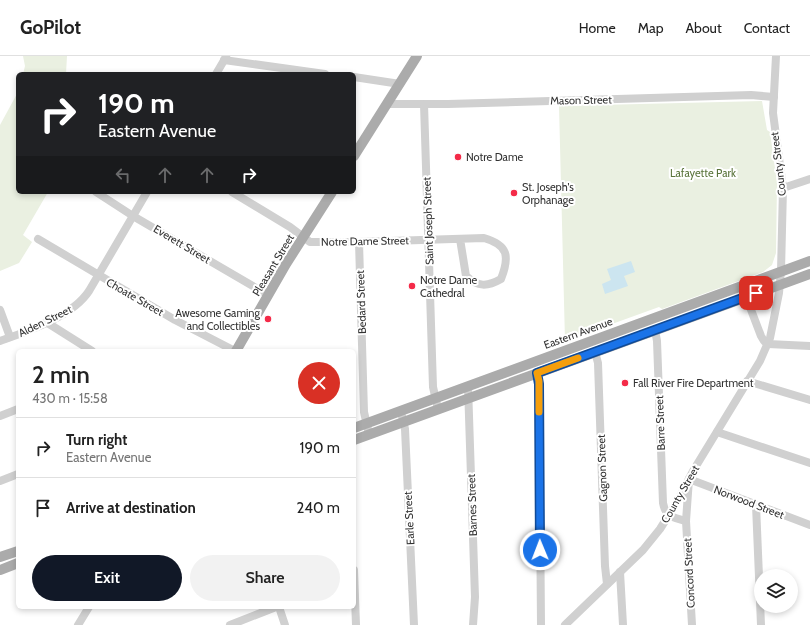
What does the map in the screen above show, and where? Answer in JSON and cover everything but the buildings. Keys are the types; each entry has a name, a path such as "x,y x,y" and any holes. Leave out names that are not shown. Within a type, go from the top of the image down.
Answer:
{"main road":[{"path":"356,153 417,56"},
{"name":"Pleasant Street","path":"236,349 303,237 331,194"},
{"name":"Eastern Avenue","path":"356,427 781,271 810,262"},
{"path":"356,439 810,274"},
{"path":"0,557 16,551"},
{"path":"0,570 16,564"}],"street":[{"name":"County Street","path":"565,625 653,538 668,516 760,361 768,344 780,284 781,271 783,188 773,119 776,56"},
{"path":"217,72 226,58 313,72"},
{"path":"356,77 400,84"},
{"name":"Mason Street","path":"387,104 751,95 774,96"},
{"name":"Saint Joseph Street","path":"424,104 435,398 438,409"},
{"path":"783,188 810,179"},
{"name":"Everett Street","path":"99,194 133,216 268,295"},
{"name":"Alden Street","path":"0,341 46,322 68,310 83,299 146,194"},
{"path":"235,194 290,227 303,237"},
{"name":"Notre Dame Street","path":"303,237 310,242 460,239"},
{"path":"484,238 495,241 502,246 505,252 506,266 501,279 492,284 482,285 472,282 466,276 460,239 484,238"},
{"name":"Choate Street","path":"38,239 175,320 231,349"},
{"name":"Bedard Street","path":"359,242 364,386 366,424 369,434"},
{"path":"742,286 762,339 768,344 810,346"},
{"path":"0,310 10,337"},
{"path":"46,322 89,349"},
{"name":"Barre Street","path":"655,330 657,342 663,500 668,516"},
{"name":"Gagnon Street","path":"595,352 598,363 605,566 607,584"},
{"path":"537,373 539,384 541,625"},
{"path":"747,381 810,400"},
{"path":"356,386 364,386"},
{"name":"Barnes Street","path":"468,386 475,597 473,625"},
{"path":"0,416 16,410"},
{"name":"Earle Street","path":"400,411 404,422 414,625"},
{"path":"717,432 810,463"},
{"path":"0,481 16,475"},
{"name":"Norwood Street","path":"689,479 810,525"},
{"name":"Concord Street","path":"689,479 686,521 692,625"},
{"path":"756,505 762,625"},
{"path":"668,516 686,521"},
{"path":"620,572 623,625"},
{"path":"78,625 88,609"},
{"path":"230,625 272,609"},
{"path":"278,609 285,625"},
{"path":"355,609 356,625"}],"green space":[{"path":"23,56 67,56 66,72 24,72 25,66"},
{"path":"16,96 16,194 47,194 23,235 32,242 19,263 0,271 0,125"},
{"name":"Lafayette Park","path":"762,101 767,130 770,132 777,183 776,253 772,265 763,272 662,309 659,307 565,341 559,106"}],"water":[{"path":"631,261 635,272 624,276 628,286 605,294 602,284 611,280 607,269"}],"slow traffic":[{"path":"539,412 539,381 537,373 578,358"}],"place":[{"name":"Notre Dame","path":"458,157"},
{"name":"St. Joseph's Orphanage","path":"514,193"},
{"name":"Notre Dame Cathedral","path":"412,286"},
{"name":"Awesome Gaming and Collectibles","path":"268,319"},
{"name":"Fall River Fire Department","path":"625,383"}],"route":[{"path":"540,550 539,381 537,373 756,293"}]}
